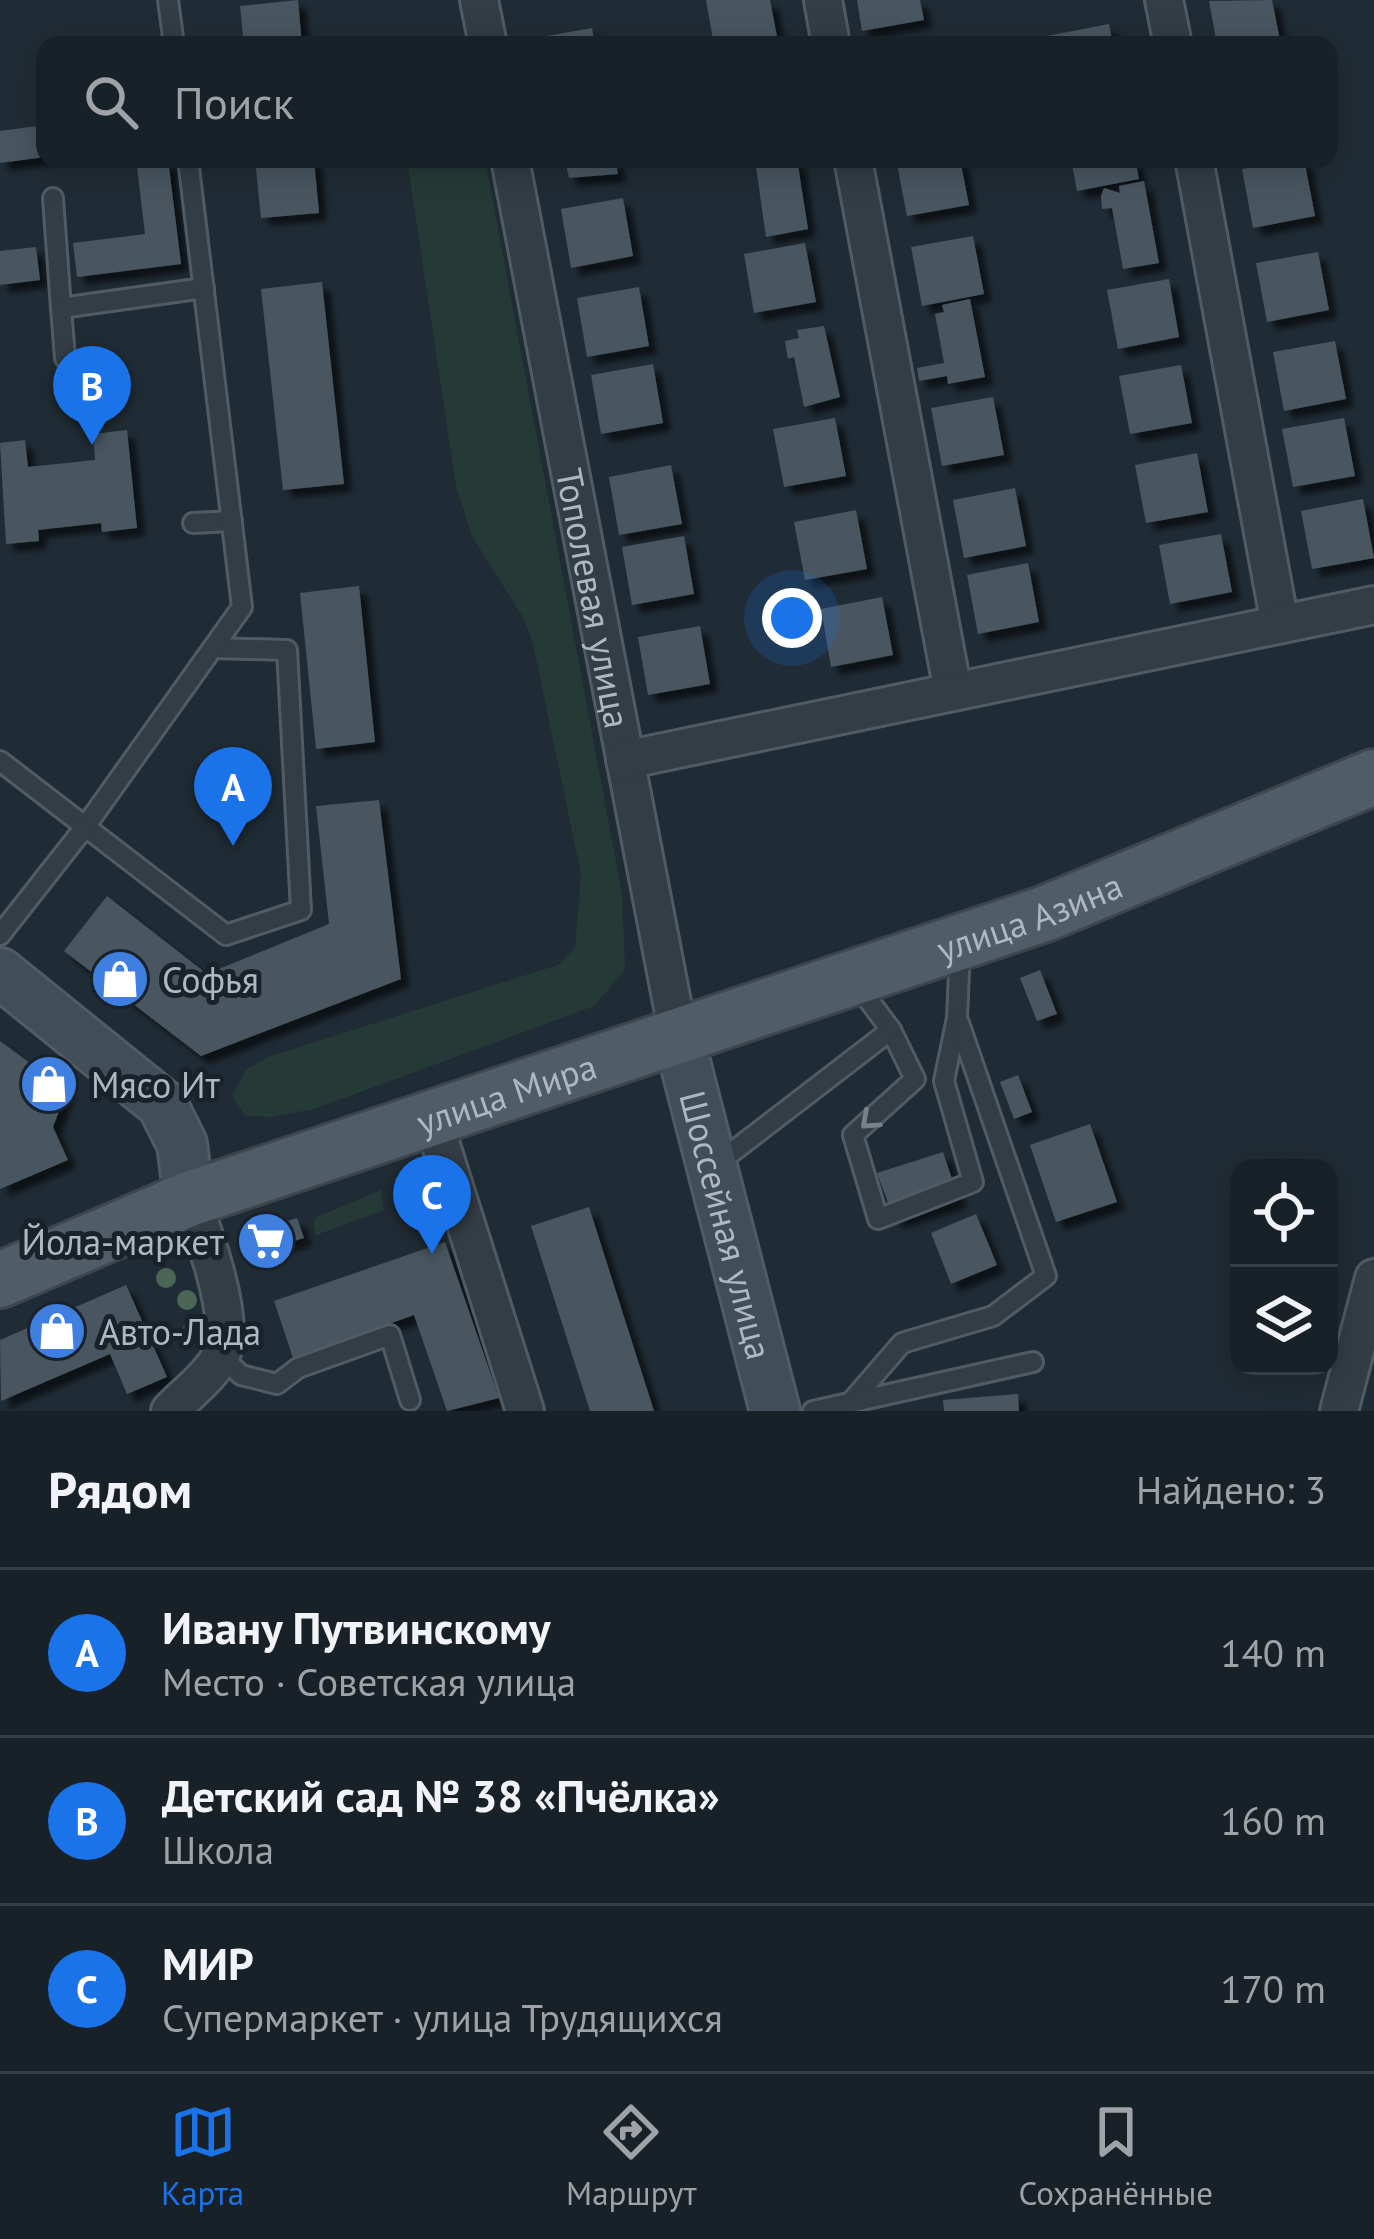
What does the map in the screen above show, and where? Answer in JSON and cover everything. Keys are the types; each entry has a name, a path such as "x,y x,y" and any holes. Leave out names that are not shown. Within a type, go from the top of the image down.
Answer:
{"main road":[{"name":"улица Азина","path":"679,1039 960,944 1374,777"},
{"name":"улица Мира","path":"0,1280 189,1199 679,1039"}],"street":[{"path":"479,0 486,36"},
{"path":"823,0 829,36"},
{"path":"1164,0 1171,36"},
{"name":"Тополевая улица","path":"512,168 679,1039"},
{"path":"855,168 953,692"},
{"path":"1196,168 1280,624"},
{"path":"625,760 1374,604"},
{"path":"0,973 162,1104 182,1144 189,1199 212,1263 225,1331 221,1356 170,1411"},
{"name":"Шоссейная улица","path":"679,1039 775,1411"},
{"path":"434,1120 525,1411"},
{"path":"1339,1411 1374,1278"}],"lane":[{"path":"168,0 173,36"},
{"path":"0,935 86,827 242,607 189,168"},
{"path":"52,198 64,358"},
{"path":"61,308 203,288"},
{"path":"193,523 232,521"},
{"path":"0,761 226,935 301,910 287,650 213,648"},
{"path":"854,981 891,1030 915,1079 853,1136 878,1219 973,1182 944,1081 957,1018 960,944"},
{"path":"851,1402 902,1343 993,1316 1046,1276 957,1018"},
{"path":"710,1168 891,1030"},
{"path":"221,1356 241,1375 278,1384 298,1368 390,1335 410,1400"},
{"path":"813,1411 851,1402 901,1401 1033,1361"}],"green space":[{"path":"408,168 487,168 622,894 625,970 594,1006 314,1109 272,1117 246,1116 232,1096 246,1070 268,1057 558,965 575,948 581,874 533,644 524,619 472,536 456,486"},
{"path":"381,1190 384,1210 316,1235 313,1222 317,1217"}],"building":[{"path":"298,0 301,36 243,36 240,6"},
{"path":"706,0 770,0 777,36 712,36"},
{"path":"857,0 920,0 924,20 862,31"},
{"path":"1272,0 1279,36 1215,36 1209,1"},
{"path":"1109,24 1111,36 1047,36"},
{"path":"592,28 593,36 547,36"},
{"path":"36,126 36,158 0,163 0,131"},
{"path":"137,168 169,168 181,264 77,277 73,243 145,234"},
{"path":"256,168 315,168 319,213 261,218"},
{"path":"567,168 617,168 618,174 569,178"},
{"path":"756,168 798,168 808,229 766,237"},
{"path":"898,168 962,168 969,205 907,216"},
{"path":"1073,168 1137,168 1139,179 1077,191"},
{"path":"1306,168 1315,216 1253,228 1242,169"},
{"path":"1144,181 1159,263 1123,269 1112,208 1102,209 1101,196 1104,188 1120,193 1119,186"},
{"path":"623,198 633,256 571,268 561,209"},
{"path":"973,236 984,294 922,306 911,247"},
{"path":"805,243 816,302 754,313 744,254"},
{"path":"36,247 40,280 0,285 0,251"},
{"path":"1318,252 1329,310 1267,322 1256,263"},
{"path":"1169,279 1179,337 1118,349 1107,290"},
{"path":"322,282 344,484 283,490 261,289"},
{"path":"639,287 649,346 587,357 577,298"},
{"path":"970,299 985,377 948,384 947,376 919,381 917,368 944,363 935,314 944,312 942,305"},
{"path":"824,326 840,397 804,407 794,357 788,359 785,341 799,338 797,330"},
{"path":"1335,341 1346,399 1284,411 1273,352"},
{"path":"653,364 663,423 601,434 591,375"},
{"path":"1181,365 1192,423 1130,434 1119,376"},
{"path":"993,397 1004,455 942,466 931,408"},
{"path":"835,418 846,476 784,487 773,429"},
{"path":"1344,418 1355,476 1293,487 1282,429"},
{"path":"127,430 137,528 102,532 101,523 38,530 39,541 6,544 0,443 25,440 28,467 95,460 93,434"},
{"path":"1197,453 1208,512 1146,523 1135,465"},
{"path":"671,465 682,524 619,535 609,477"},
{"path":"1015,488 1026,546 964,558 953,500"},
{"path":"1363,499 1374,558 1312,569 1301,511"},
{"path":"856,510 867,569 805,580 794,522"},
{"path":"1221,534 1232,592 1170,604 1159,545"},
{"path":"684,536 694,594 632,605 622,547"},
{"path":"1028,563 1039,622 978,634 967,575"},
{"path":"359,586 375,742 316,749 300,593"},
{"path":"882,597 893,655 831,667 821,609"},
{"path":"700,626 710,684 648,695 638,637"},
{"path":"379,800 401,979 201,1056 64,951 107,896 207,974 329,924 316,806"},
{"path":"1040,970 1057,1014 1037,1021 1020,978"},
{"path":"0,1041 67,1090 53,1127 68,1160 0,1189"},
{"path":"1018,1075 1032,1112 1014,1119 1000,1082"},
{"path":"1090,1124 1117,1202 1056,1222 1030,1145"},
{"path":"943,1152 959,1200 895,1221 877,1173"},
{"path":"589,1207 654,1411 590,1411 531,1226"},
{"path":"976,1214 997,1265 951,1284 931,1233"},
{"path":"297,1218 304,1238 255,1253 249,1233"},
{"path":"445,1242 499,1398 447,1411 414,1315 293,1358 274,1301"},
{"path":"126,1285 167,1377 127,1394 110,1354 1,1401 0,1340"},
{"path":"1018,1394 1019,1411 944,1411 943,1400"}],"place":[{"name":"Детский сад № 38 «Пчёлка»","path":"92,445"},
{"name":"Ивану Путвинскому","path":"233,846"},
{"name":"Софья","path":"120,979"},
{"name":"Мясо Ит","path":"49,1084"},
{"name":"Йола-маркет","path":"266,1241"},
{"name":"МИР","path":"432,1254"},
{"name":"Авто-Лада","path":"57,1331"}]}
